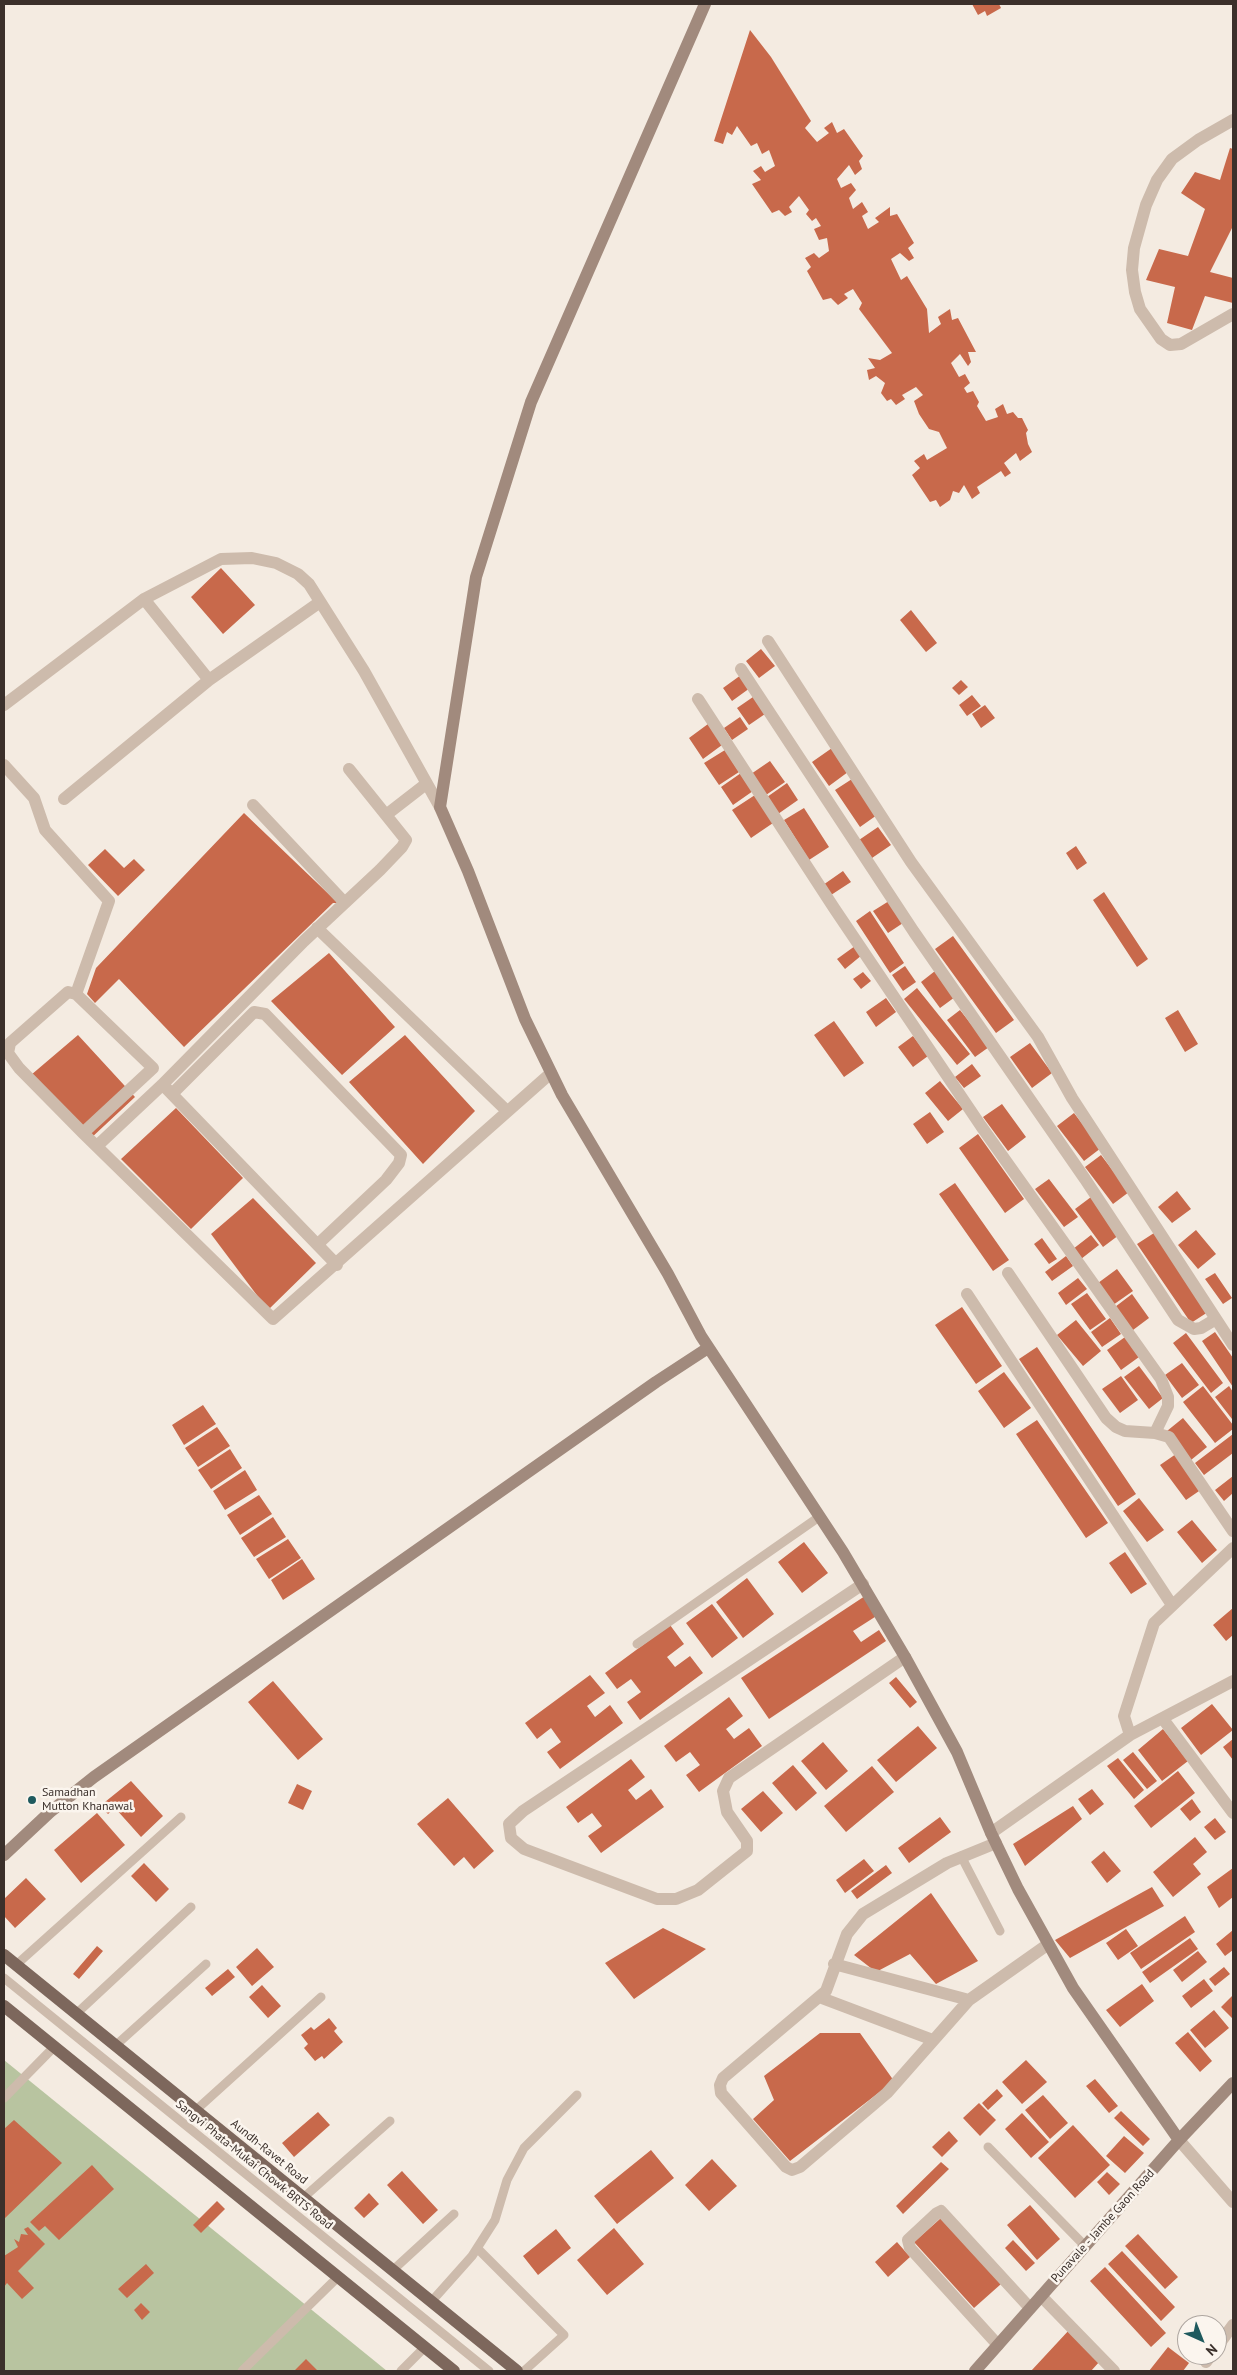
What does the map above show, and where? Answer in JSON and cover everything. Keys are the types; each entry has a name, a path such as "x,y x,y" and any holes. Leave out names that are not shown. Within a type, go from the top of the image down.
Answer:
{"main road":[{"name":"Aundh-Ravet Road","path":"4,1955 517,2371"},
{"path":"4,2006 454,2371"}],"street":[{"path":"440,807 476,577 531,402 705,4"},
{"path":"1233,120 1198,140 1172,159 1157,180 1146,205 1134,248 1132,270 1134,292 1140,309 1161,339 1170,345 1181,344 1233,314"},
{"path":"4,705 144,599 221,559 252,558 276,563 298,574 308,584 364,671 440,807 468,872 525,1019 551,1074 668,1274 708,1348 863,1584 905,1657 957,1752 994,1838 1047,1945 1073,1988 1179,2140 1233,2202"},
{"path":"144,599 209,680"},
{"path":"64,799 209,680 320,602"},
{"path":"768,641 911,862 1038,1037 1072,1098 1233,1345"},
{"path":"741,669 914,932 1085,1179 1178,1320 1194,1329 1201,1328 1216,1319"},
{"path":"698,699 834,908 981,1126 1160,1379 1168,1396 1168,1406 1156,1433"},
{"path":"4,765 34,798 45,830 109,901 76,994"},
{"path":"97,1146 162,1085 317,928 394,857 406,840 349,770"},
{"path":"386,815 426,784"},
{"path":"254,805 345,903"},
{"path":"317,928 507,1111"},
{"path":"83,1133 152,1068 76,994 68,992 10,1042 8,1053 18,1068 83,1133 273,1319 337,1265 507,1111 551,1074"},
{"path":"172,1094 254,1012 265,1014 401,1155 399,1163 386,1180 318,1244"},
{"path":"162,1085 337,1265"},
{"path":"1008,1273 1106,1418 1116,1428 1125,1431 1156,1433 1169,1437 1233,1531"},
{"path":"967,1294 1172,1605"},
{"path":"4,1855 50,1812 94,1777 656,1382 708,1348"},
{"path":"1130,1735 1124,1716 1154,1623 1233,1548"},
{"path":"863,1584 523,1811 510,1824 511,1838 524,1849 657,1899 676,1899 698,1890 747,1851 748,1841 727,1812 723,1791 729,1778 905,1657"},
{"path":"1047,1945 969,2000 887,2093 800,2167 792,2170 786,2167 721,2093 720,2086 723,2078 826,1991 831,1980 834,1964 847,1934 863,1914 994,1838 1130,1735 1233,1680"},
{"path":"1163,1719 1233,1813"},
{"path":"834,1964 969,2000"},
{"path":"819,1997 933,2040"},
{"name":"Punavale - Jambe Gaon Road","path":"975,2371 1179,2140 1233,2083"},
{"path":"998,2345 910,2248 908,2240 941,2211 1030,2308"},
{"path":"1041,2296 1114,2371"}],"lane":[{"path":"637,1644 819,1517"},
{"path":"16,1965 181,1817"},
{"path":"961,1856 1000,1931"},
{"path":"76,2014 191,1907"},
{"path":"115,2046 206,1964"},
{"name":"Sangvi Phata-Mukai Chowk BRTS Road","path":"4,1978 489,2371"},
{"path":"196,2110 321,1997"},
{"path":"4,2098 54,2048"},
{"path":"431,2302 477,2248 495,2220 507,2180 524,2148 577,2095"},
{"path":"304,2198 390,2121"},
{"path":"988,2146 1085,2246"},
{"path":"393,2270 454,2214"},
{"path":"477,2248 564,2335 524,2371"},
{"path":"242,2371 338,2277"},
{"path":"401,2371 425,2347"}],"green space":[{"path":"4,2060 387,2371 4,2371"}],"building":[{"path":"972,4 999,4 1001,8 987,16 985,11 978,15"},
{"path":"750,30 771,57 811,121 805,128 817,142 829,133 824,128 832,122 837,133 844,129 863,156 859,161 862,169 855,175 849,165 837,179 841,188 851,183 856,190 849,198 853,209 862,202 868,212 862,216 868,229 879,222 875,218 890,207 890,216 897,214 914,243 908,248 914,258 909,261 900,253 891,259 901,280 907,276 927,309 929,333 941,324 938,317 950,309 952,320 958,318 976,352 968,352 971,362 968,366 960,354 951,363 959,377 965,374 970,383 964,388 967,393 973,391 979,402 977,406 986,421 998,417 995,409 1003,404 1007,414 1013,412 1018,418 1022,418 1028,430 1026,433 1028,444 1032,452 1020,461 1016,453 1004,463 1011,473 1005,477 1001,471 977,487 980,493 972,499 964,485 959,493 953,491 950,500 940,507 936,500 930,502 912,475 920,468 914,461 924,454 927,460 947,448 939,432 929,429 919,414 914,401 923,395 916,387 902,395 905,399 896,405 891,399 887,401 881,393 885,383 876,376 869,380 867,370 875,368 868,358 880,360 892,353 859,309 862,303 853,289 844,294 848,298 838,305 831,298 823,300 807,271 811,267 805,258 814,253 819,258 829,251 827,238 819,240 814,229 821,226 816,218 812,221 806,214 809,210 799,196 789,207 792,212 785,216 779,210 772,213 752,184 761,180 753,171 761,166 765,172 775,166 769,150 762,154 757,143 751,146 737,126 732,135 727,132 723,144 714,141"},
{"path":"1230,148 1233,149 1233,226 1210,272 1233,278 1233,303 1205,296 1192,330 1167,323 1175,287 1146,280 1159,249 1188,256 1205,209 1181,193 1195,172 1220,180"},
{"path":"221,568 255,605 223,634 191,597"},
{"path":"911,610 937,643 926,652 900,620"},
{"path":"761,649 775,666 759,678 746,661"},
{"path":"741,675 750,688 732,701 723,688"},
{"path":"961,680 968,687 959,695 952,688"},
{"path":"972,695 981,706 967,716 959,705"},
{"path":"753,697 765,714 749,725 737,708"},
{"path":"985,705 995,718 981,728 972,714"},
{"path":"740,717 748,729 732,740 724,728"},
{"path":"708,724 722,745 703,759 689,738"},
{"path":"832,748 848,772 829,786 812,762"},
{"path":"725,750 739,772 719,785 704,763"},
{"path":"770,761 785,782 766,795 751,774"},
{"path":"741,773 753,791 733,805 721,787"},
{"path":"852,779 877,815 860,827 835,790"},
{"path":"787,783 798,800 778,814 767,797"},
{"path":"755,795 773,823 751,838 732,810"},
{"path":"804,808 829,847 809,860 784,820"},
{"path":"244,813 338,903 333,903 184,1047 119,979 95,1003 87,994 96,968"},
{"path":"878,827 891,845 872,858 859,840"},
{"path":"1076,846 1087,863 1077,870 1066,853"},
{"path":"105,849 124,868 134,859 145,870 118,896 88,865"},
{"path":"843,871 851,882 831,895 823,885"},
{"path":"1104,892 1148,959 1137,967 1093,900"},
{"path":"889,901 903,923 888,933 873,911"},
{"path":"870,911 904,963 890,973 856,921"},
{"path":"953,936 1014,1020 996,1033 935,949"},
{"path":"855,946 862,955 845,969 837,959"},
{"path":"329,953 395,1027 342,1075 271,1001"},
{"path":"905,966 916,982 903,991 892,975"},
{"path":"935,971 955,997 940,1008 921,982"},
{"path":"863,972 871,981 861,989 853,979"},
{"path":"917,988 970,1054 957,1065 904,999"},
{"path":"886,998 896,1012 876,1027 866,1012"},
{"path":"960,1010 989,1047 975,1057 947,1020"},
{"path":"1178,1010 1198,1044 1185,1052 1165,1018"},
{"path":"834,1021 864,1063 844,1077 814,1035"},
{"path":"78,1035 135,1097 90,1139 31,1075"},
{"path":"405,1035 475,1111 423,1164 349,1082"},
{"path":"913,1036 928,1056 913,1067 898,1047"},
{"path":"1030,1043 1052,1073 1032,1088 1010,1057"},
{"path":"972,1064 981,1076 964,1088 955,1077"},
{"path":"940,1081 963,1109 948,1121 925,1093"},
{"path":"1002,1104 1026,1137 1008,1151 983,1117"},
{"path":"176,1108 243,1178 191,1229 121,1159"},
{"path":"930,1112 944,1132 927,1144 913,1124"},
{"path":"1074,1113 1101,1148 1084,1161 1057,1126"},
{"path":"978,1134 1024,1199 1005,1213 959,1148"},
{"path":"1101,1155 1129,1192 1113,1204 1085,1167"},
{"path":"1049,1179 1078,1217 1064,1227 1035,1189"},
{"path":"955,1183 1009,1260 993,1271 939,1194"},
{"path":"1177,1191 1191,1209 1172,1223 1158,1207"},
{"path":"1091,1197 1119,1235 1103,1247 1075,1209"},
{"path":"253,1198 316,1263 268,1310 211,1234"},
{"path":"1196,1230 1216,1254 1198,1269 1178,1245"},
{"path":"1154,1233 1208,1312 1191,1323 1137,1244"},
{"path":"1091,1235 1099,1245 1081,1259 1073,1249"},
{"path":"1042,1238 1057,1259 1049,1264 1034,1244"},
{"path":"1066,1256 1073,1266 1052,1281 1045,1272"},
{"path":"1117,1269 1133,1291 1113,1305 1098,1283"},
{"path":"1215,1273 1232,1298 1223,1304 1205,1279"},
{"path":"1078,1278 1087,1289 1066,1305 1058,1293"},
{"path":"1087,1293 1106,1319 1090,1330 1071,1304"},
{"path":"1132,1294 1149,1318 1133,1330 1115,1307"},
{"path":"962,1307 1002,1366 976,1384 935,1325"},
{"path":"1110,1318 1121,1334 1102,1347 1091,1332"},
{"path":"1076,1320 1101,1351 1083,1366 1057,1335"},
{"path":"1215,1332 1233,1358 1233,1387 1202,1341"},
{"path":"1186,1333 1223,1383 1211,1393 1173,1343"},
{"path":"1125,1337 1139,1357 1121,1370 1107,1350"},
{"path":"1037,1347 1136,1494 1118,1506 1019,1359"},
{"path":"1182,1363 1199,1385 1182,1398 1165,1375"},
{"path":"1139,1366 1163,1398 1149,1409 1124,1377"},
{"path":"1004,1372 1031,1408 1004,1428 978,1391"},
{"path":"1121,1376 1138,1400 1120,1413 1102,1389"},
{"path":"1203,1386 1233,1425 1233,1429 1215,1443 1183,1402"},
{"path":"1229,1386 1233,1392 1232,1419 1215,1397"},
{"path":"203,1405 216,1424 184,1445 172,1425"},
{"path":"1183,1418 1207,1447 1191,1460 1167,1431"},
{"path":"1037,1420 1108,1523 1086,1538 1016,1434"},
{"path":"217,1427 230,1446 198,1467 185,1448"},
{"path":"1233,1434 1233,1453 1204,1475 1195,1463"},
{"path":"230,1449 242,1468 211,1489 198,1470"},
{"path":"1176,1454 1202,1489 1186,1500 1160,1465"},
{"path":"245,1470 257,1490 225,1510 213,1491"},
{"path":"1233,1476 1233,1493 1224,1501 1215,1490"},
{"path":"259,1495 272,1514 240,1535 227,1515"},
{"path":"1139,1498 1164,1530 1147,1542 1123,1511"},
{"path":"273,1517 286,1537 254,1557 241,1538"},
{"path":"1192,1520 1217,1550 1202,1563 1177,1532"},
{"path":"288,1539 301,1558 269,1579 256,1559"},
{"path":"804,1542 828,1573 802,1593 778,1562"},
{"path":"1125,1552 1147,1584 1131,1594 1109,1563"},
{"path":"302,1559 315,1579 283,1600 271,1580"},
{"path":"747,1578 774,1614 743,1638 716,1602"},
{"path":"865,1596 878,1615 853,1631 861,1642 879,1630 886,1641 769,1719 741,1678"},
{"path":"712,1604 738,1638 712,1658 686,1623"},
{"path":"1233,1608 1233,1635 1226,1641 1213,1625"},
{"path":"670,1625 684,1644 667,1657 675,1667 690,1656 703,1673 640,1720 627,1702 641,1692 631,1679 617,1689 605,1673"},
{"path":"590,1675 605,1693 587,1706 595,1717 610,1705 623,1723 560,1769 547,1752 561,1742 551,1728 537,1739 525,1723"},
{"path":"896,1677 917,1702 910,1708 889,1683"},
{"path":"273,1681 323,1739 298,1760 248,1702"},
{"path":"729,1697 743,1716 726,1729 734,1739 749,1728 762,1746 699,1792 686,1775 700,1765 690,1752 676,1762 664,1746"},
{"path":"1212,1704 1233,1730 1201,1755 1181,1728"},
{"path":"918,1726 937,1748 896,1782 877,1760"},
{"path":"1163,1729 1188,1761 1162,1781 1138,1750"},
{"path":"1233,1739 1233,1760 1223,1747"},
{"path":"823,1742 848,1771 826,1790 801,1761"},
{"path":"1133,1752 1157,1781 1147,1789 1123,1760"},
{"path":"1118,1758 1144,1790 1134,1799 1107,1766"},
{"path":"631,1759 645,1777 628,1790 636,1800 651,1789 664,1807 601,1853 588,1836 602,1826 592,1813 578,1823 566,1807"},
{"path":"793,1765 817,1793 796,1811 772,1783"},
{"path":"872,1766 894,1792 846,1832 824,1806"},
{"path":"1178,1771 1195,1793 1151,1828 1134,1806"},
{"path":"131,1781 163,1816 141,1837 115,1808 108,1814 100,1806"},
{"path":"297,1784 312,1791 303,1810 288,1803"},
{"path":"1092,1789 1104,1804 1090,1815 1078,1799"},
{"path":"763,1791 783,1813 761,1832 741,1809"},
{"path":"448,1798 494,1851 474,1869 464,1857 454,1866 417,1824"},
{"path":"1192,1799 1201,1812 1190,1821 1180,1809"},
{"path":"1073,1806 1082,1819 1025,1866 1013,1844"},
{"path":"97,1813 125,1845 81,1883 54,1850"},
{"path":"940,1817 951,1832 909,1863 898,1848"},
{"path":"1215,1818 1226,1832 1215,1840 1204,1827"},
{"path":"1195,1837 1207,1852 1193,1864 1201,1874 1173,1897 1153,1872"},
{"path":"1104,1851 1121,1871 1107,1883 1091,1862"},
{"path":"864,1859 874,1871 845,1893 836,1880"},
{"path":"144,1863 169,1889 156,1902 131,1876"},
{"path":"886,1865 892,1873 857,1899 851,1891"},
{"path":"1233,1868 1233,1897 1219,1908 1207,1887"},
{"path":"26,1878 46,1899 15,1928 4,1916 4,1899"},
{"path":"1152,1887 1164,1906 1070,1958 1055,1940"},
{"path":"931,1893 978,1961 936,1984 910,1954 876,1972 854,1955"},
{"path":"1185,1916 1195,1932 1141,1969 1130,1953"},
{"path":"663,1928 706,1949 634,1999 605,1963"},
{"path":"1126,1929 1138,1946 1118,1960 1106,1943"},
{"path":"1233,1930 1233,1950 1225,1956 1216,1944"},
{"path":"1190,1938 1198,1949 1150,1983 1142,1972"},
{"path":"97,1946 103,1951 79,1979 73,1974"},
{"path":"257,1948 274,1967 252,1986 236,1967"},
{"path":"1198,1951 1207,1962 1182,1982 1173,1970"},
{"path":"1224,1967 1230,1974 1215,1986 1209,1979"},
{"path":"228,1969 235,1977 212,1996 205,1988"},
{"path":"1204,1979 1213,1991 1191,2008 1182,1996"},
{"path":"1142,1984 1154,2001 1120,2027 1106,2010"},
{"path":"262,1985 281,2006 268,2018 249,1997"},
{"path":"1233,1995 1233,2017 1232,2018 1221,2007"},
{"path":"1214,2010 1229,2028 1205,2048 1190,2030"},
{"path":"329,2018 337,2028 334,2031 343,2042 324,2059 322,2056 315,2061 304,2048 308,2044 301,2035 311,2027 314,2030"},
{"path":"1188,2032 1212,2061 1200,2072 1175,2043"},
{"path":"820,2033 860,2033 894,2081 790,2161 753,2119 774,2100 764,2076"},
{"path":"1026,2060 1047,2082 1022,2104 1002,2082"},
{"path":"1095,2079 1118,2106 1109,2113 1086,2086"},
{"path":"997,2089 1003,2096 988,2110 982,2103"},
{"path":"1043,2095 1068,2123 1050,2139 1025,2110"},
{"path":"979,2103 996,2120 980,2136 963,2118"},
{"path":"1121,2111 1150,2139 1143,2146 1114,2118"},
{"path":"318,2112 330,2125 294,2157 282,2143"},
{"path":"1022,2113 1049,2142 1031,2158 1005,2129"},
{"path":"14,2120 62,2163 4,2219 4,2129"},
{"path":"1073,2125 1110,2165 1075,2198 1038,2158"},
{"path":"949,2131 958,2141 942,2157 932,2147"},
{"path":"1124,2136 1144,2153 1125,2173 1106,2156"},
{"path":"651,2150 674,2178 617,2224 594,2196"},
{"path":"712,2159 737,2186 709,2211 685,2185"},
{"path":"941,2162 949,2169 903,2214 896,2206"},
{"path":"92,2165 114,2189 59,2240 45,2226 39,2231 30,2222"},
{"path":"402,2171 438,2210 423,2224 387,2185"},
{"path":"1107,2172 1120,2184 1109,2195 1097,2182"},
{"path":"369,2193 379,2204 364,2218 354,2208"},
{"path":"217,2201 225,2209 201,2233 193,2225"},
{"path":"1030,2205 1060,2239 1037,2260 1007,2225"},
{"path":"941,2218 1001,2284 974,2308 914,2242"},
{"path":"28,2227 45,2244 18,2271 34,2288 22,2299 7,2283 4,2287 4,2256 18,2247 14,2239 19,2242 21,2234 28,2235 24,2229"},
{"path":"614,2228 644,2264 607,2295 577,2260"},
{"path":"556,2229 571,2248 538,2275 523,2256"},
{"path":"1138,2234 1178,2277 1165,2289 1125,2246"},
{"path":"1013,2240 1035,2263 1026,2271 1005,2248"},
{"path":"897,2242 910,2257 888,2277 875,2262"},
{"path":"1122,2251 1175,2307 1161,2321 1108,2264"},
{"path":"146,2264 154,2273 127,2298 118,2289"},
{"path":"1105,2267 1166,2333 1151,2347 1090,2281"},
{"path":"141,2303 150,2312 142,2320 134,2310"},
{"path":"1070,2329 1100,2361 1091,2371 1031,2371"},
{"path":"1168,2347 1177,2354 1177,2365 1188,2365 1183,2371 1149,2371"},
{"path":"306,2359 318,2371 294,2371"}],"place":[{"name":"Samadhan Mutton Khanawal","path":"32,1800"}]}
